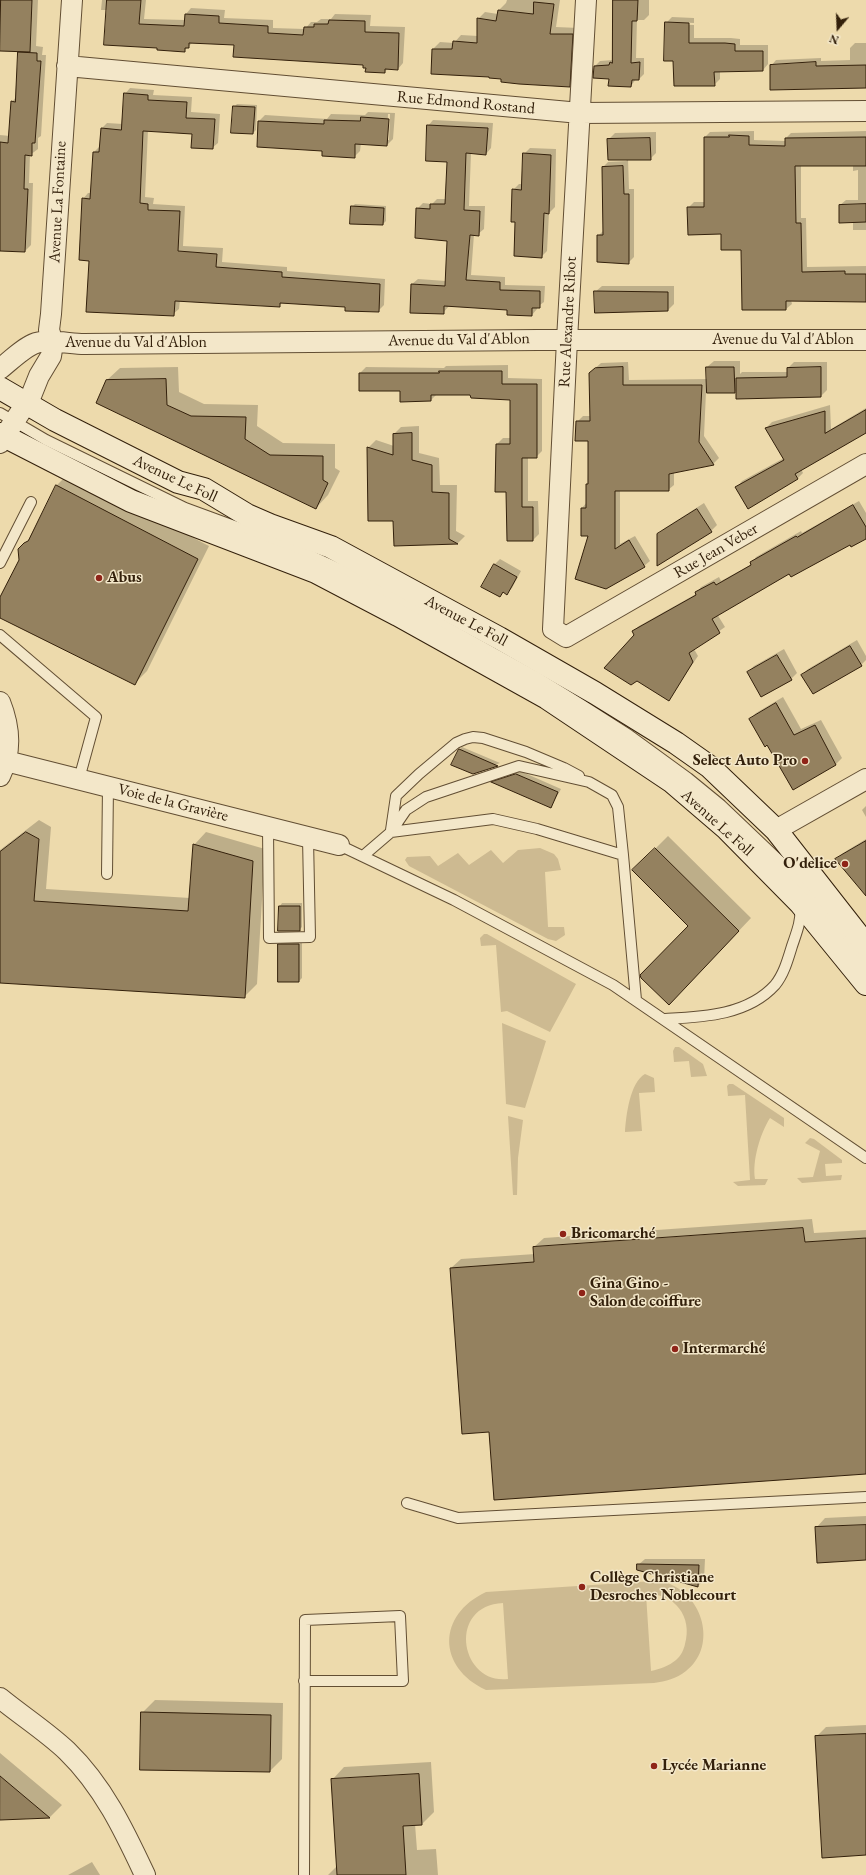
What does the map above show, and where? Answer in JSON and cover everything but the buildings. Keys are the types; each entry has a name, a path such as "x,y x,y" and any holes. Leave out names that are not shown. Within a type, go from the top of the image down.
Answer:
{"main road":[{"name":"Avenue Le Foll","path":"0,388 178,482 204,489 259,520 331,548 499,638 595,693 676,743 710,767 776,830 866,945"},
{"name":"Avenue Le Foll","path":"3,430 131,501 316,572 398,615 547,698 671,781 727,829 800,903 866,984"}],"street":[{"name":"Avenue La Fontaine","path":"53,343 49,330 66,66 72,0"},
{"name":"Rue Alexandre Ribot","path":"566,637 553,629 586,0"},
{"name":"Rue Edmond Rostand","path":"66,66 580,113 866,111"},
{"name":"Avenue du Val d'Ablon","path":"53,343 866,340"},
{"path":"0,369 35,343 53,343 51,356 39,376 27,403 3,430"},
{"name":"Rue Jean Veber","path":"566,637 866,464"},
{"path":"0,702 7,725 8,738 3,768"},
{"name":"Voie de la Gravière","path":"3,768 79,779 339,846"},
{"path":"776,830 866,779"},
{"path":"0,1698 66,1750 84,1770 100,1790 124,1830 144,1875"}],"lane":[{"name":"Avenue Le Foll","path":"3,430 46,440 185,508 294,548 355,576 535,676 582,705 629,735 683,774 736,819 783,864 866,964"},
{"path":"0,563 31,502"},
{"path":"0,635 96,717 79,779"},
{"path":"391,832 396,796 419,774 464,739 473,737 483,738 526,752 564,768 612,796 618,807 636,1000"},
{"path":"363,856 391,832 406,810 426,797 519,766 589,782"},
{"path":"107,874 108,786"},
{"path":"391,832 493,819 537,829 623,854"},
{"path":"268,827 270,938 310,937 308,838"},
{"path":"339,846 460,903 613,985 866,1158"},
{"path":"663,1019 709,1017 750,1003 774,986 788,959 799,920 800,903"},
{"path":"407,1503 458,1518 866,1496"},
{"path":"304,1681 403,1681 400,1616 304,1620 304,1681 304,1875"}],"shaded area":[{"path":"540,848 554,854 558,859 561,870 545,872 548,927 564,927 565,935 556,941 548,939 409,866 405,860 407,857 430,856 438,866 458,853 469,865 491,850 503,863 518,850"},
{"path":"484,934 487,934 576,984 550,1032 507,1011 501,1012 496,945 481,946 480,938"},
{"path":"502,1023 546,1041 525,1108 506,1104"},
{"path":"675,1047 679,1047 703,1064 707,1076 691,1077 689,1061 674,1062 673,1051"},
{"path":"645,1074 654,1078 655,1092 639,1093 642,1131 625,1132 626,1117 632,1092 640,1078"},
{"path":"729,1084 733,1084 784,1118 784,1127 770,1118 766,1124 758,1148 754,1172 755,1179 768,1179 765,1185 738,1186 733,1182 750,1180 745,1095 728,1096 727,1086"},
{"path":"508,1116 523,1120 518,1158 517,1195 513,1195"},
{"path":"810,1138 814,1139 842,1160 842,1163 825,1164 826,1176 842,1175 841,1180 802,1183 797,1178 813,1177 820,1151 805,1143"},
{"path":"654,1581 668,1583 683,1592 699,1613 703,1625 701,1650 695,1661 682,1674 675,1678 654,1683 486,1690 470,1680 458,1668 452,1655 449,1641 452,1627 458,1614 470,1602 486,1592","holes":["646,1594 665,1597 673,1602 684,1616 687,1634 683,1650 679,1657 667,1666 651,1671","503,1603 508,1679 492,1678 479,1670 471,1658 466,1644 467,1630 473,1617 485,1607"]}],"place":[{"name":"Abus","path":"99,578"},
{"name":"Select Auto Pro","path":"805,761"},
{"name":"O'delice","path":"845,864"},
{"name":"Bricomarché","path":"563,1234"},
{"name":"Gina Gino - Salon de coiffure","path":"582,1293"},
{"name":"Intermarché","path":"675,1349"},
{"name":"Collège Christiane Desroches Noblecourt","path":"582,1587"},
{"name":"Lycée Marianne","path":"654,1766"}]}
